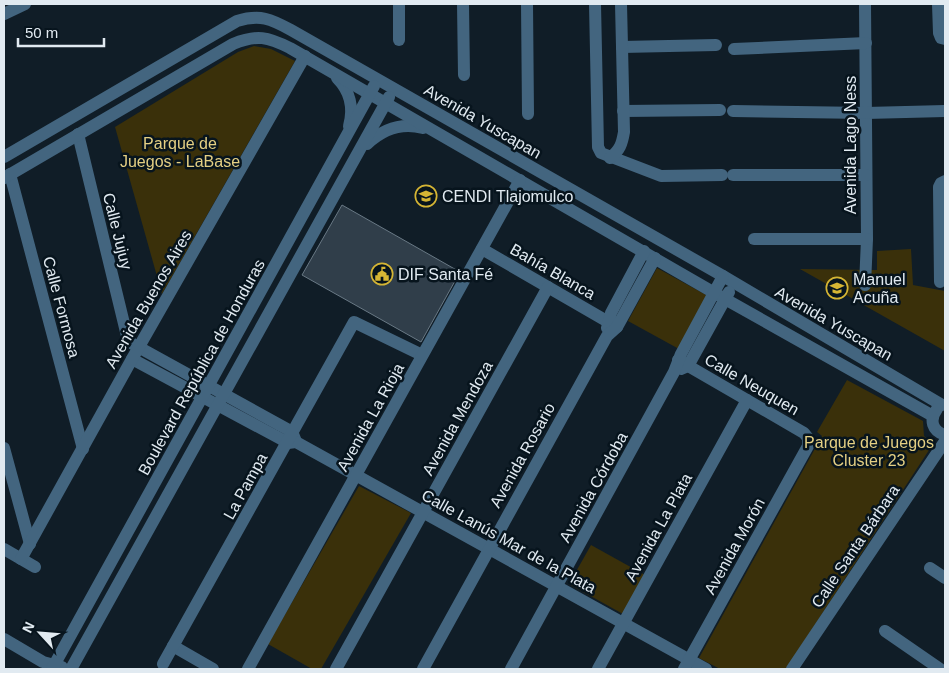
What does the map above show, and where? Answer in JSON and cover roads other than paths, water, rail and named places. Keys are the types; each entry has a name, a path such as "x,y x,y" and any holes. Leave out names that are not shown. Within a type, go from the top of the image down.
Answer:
{"street":[{"path":"4,14 25,4"},
{"path":"399,4 399,40"},
{"path":"463,4 464,75"},
{"path":"528,4 528,114"},
{"path":"595,4 598,147 602,153 610,158 661,176 866,175"},
{"path":"610,158 618,151 622,144 621,4"},
{"name":"Avenida Lago Ness","path":"865,4 866,286"},
{"path":"938,4 939,33 943,38"},
{"name":"Avenida Yuscapan","path":"4,156 237,21 250,17 264,17 277,22 723,276 944,405"},
{"name":"Avenida Yuscapan","path":"7,176 233,44 247,38 262,37 277,41 305,56 650,254 719,296 932,416"},
{"path":"734,49 866,43"},
{"path":"622,47 716,45"},
{"name":"Avenida Buenos Aires","path":"22,559 305,56"},
{"path":"330,71 349,93 351,118 343,142"},
{"name":"Boulevard República de Honduras","path":"49,666 206,391 378,80"},
{"name":"Boulevard República de Honduras","path":"70,669 222,400 394,89"},
{"path":"623,111 720,110"},
{"path":"733,111 945,112"},
{"path":"360,151 375,137 391,127 415,126 436,132"},
{"name":"Calle Jujuy","path":"78,134 127,336"},
{"name":"Calle Formosa","path":"7,176 83,449"},
{"name":"Avenida La Rioja","path":"248,669 520,180"},
{"path":"940,282 939,187 945,181"},
{"path":"754,239 867,240"},
{"name":"Bahía Blanca","path":"482,249 613,324"},
{"name":"Avenida Rosario","path":"423,669 607,336 650,254"},
{"name":"Avenida Córdoba","path":"511,669 719,296 723,276"},
{"name":"Avenida Córdoba","path":"719,296 735,284"},
{"name":"Avenida Mendoza","path":"336,669 548,287"},
{"name":"La Pampa","path":"163,664 292,439 354,322 422,356"},
{"name":"Calle Lanús Mar de la Plata","path":"127,336 136,354 623,623 687,665 706,669"},
{"name":"Calle Neuquen","path":"680,366 747,400 804,433 808,438"},
{"name":"Avenida La Plata","path":"598,669 747,400"},
{"path":"944,405 934,411 932,421 936,430 945,435"},
{"name":"Avenida Morón","path":"687,665 808,446 808,438"},
{"name":"Calle Santa Bárbara","path":"792,669 945,441"},
{"path":"4,448 30,544"},
{"path":"4,549 35,567"},
{"path":"930,568 945,578"},
{"path":"885,631 940,669"},
{"path":"4,640 49,666 70,669"},
{"path":"173,646 214,669"}],"place":[{"name":"CENDI Tlajomulco","path":"426,196"},
{"name":"DIF Santa Fé","path":"382,274"},
{"name":"Manuel Acuña","path":"837,288"}],"park label":[{"name":"Parque de Juegos - LaBase","path":"180,152"},
{"name":"Parque de Juegos Cluster 23","path":"869,451"}]}
